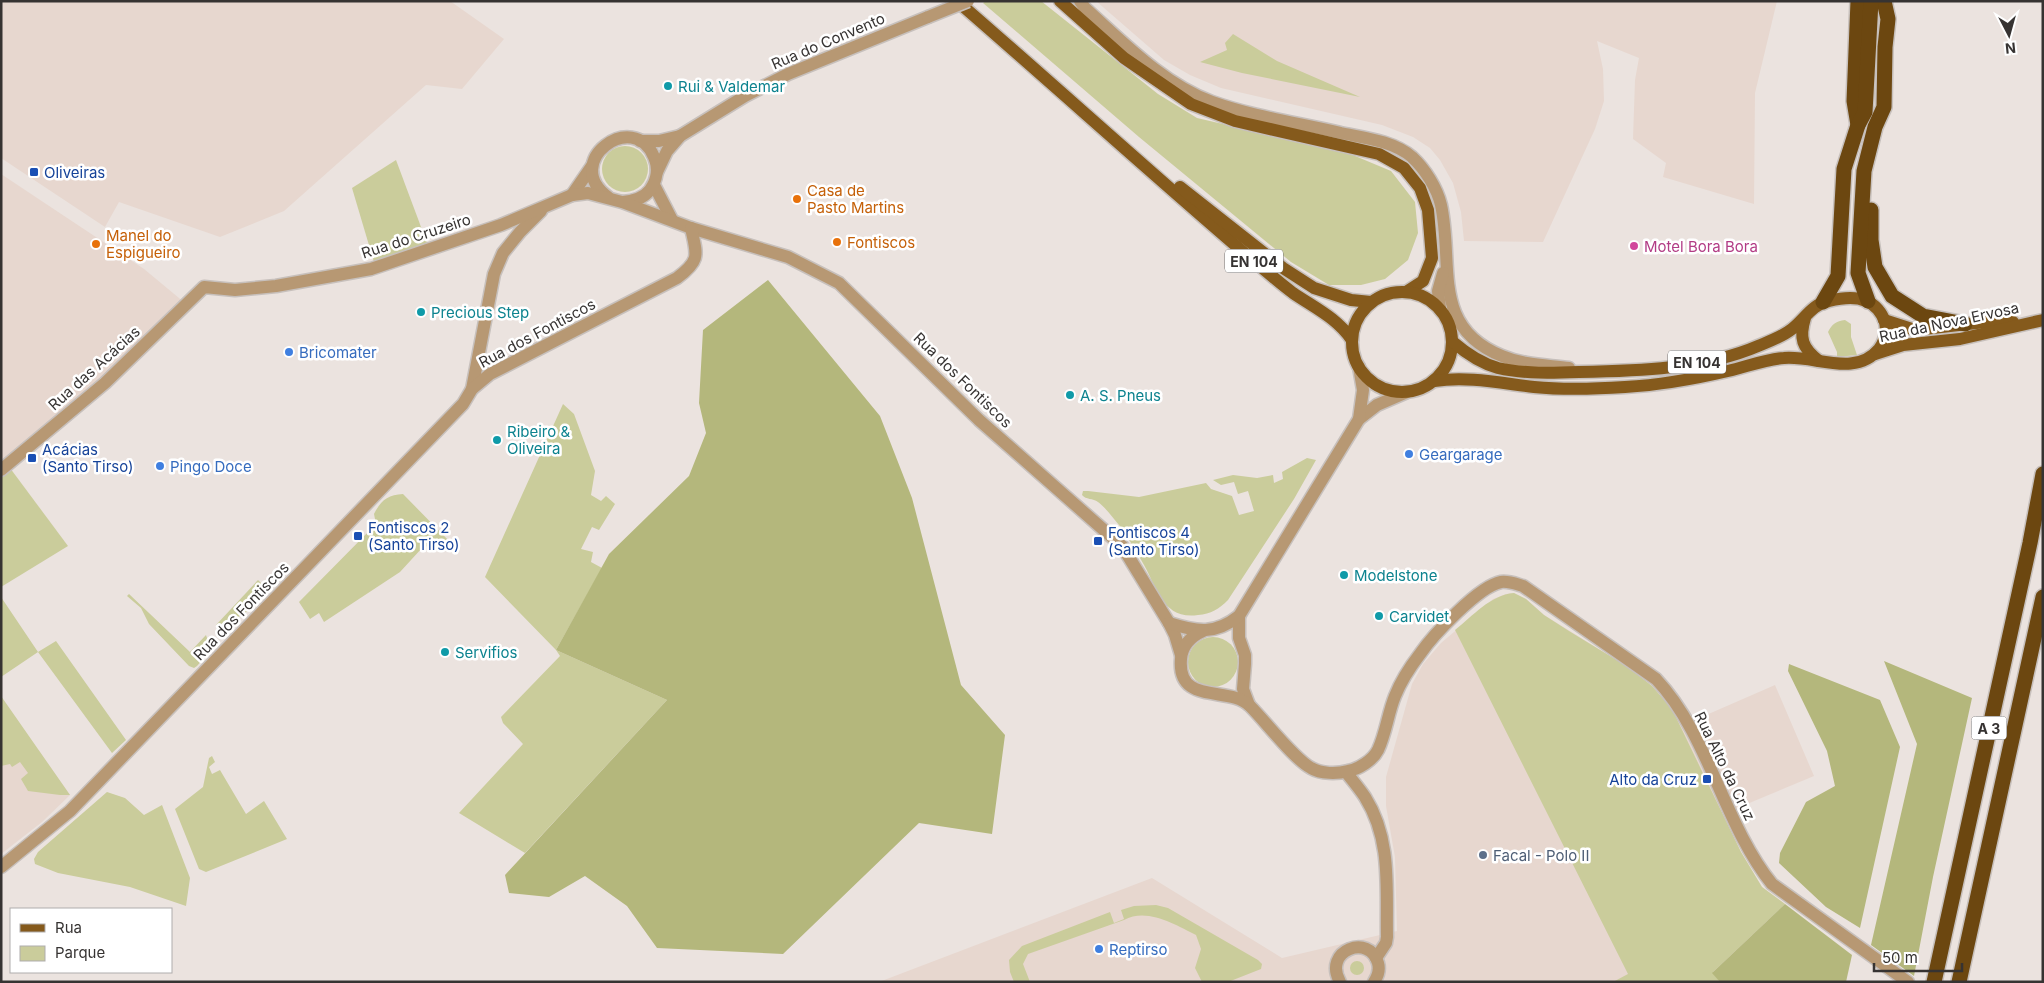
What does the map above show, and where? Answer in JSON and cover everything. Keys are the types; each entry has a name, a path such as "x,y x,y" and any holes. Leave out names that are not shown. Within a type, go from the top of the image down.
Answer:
{"highway":[{"path":"1858,1 1854,101 1858,125"},
{"path":"1823,302 1838,276 1844,168 1858,125 1865,112 1871,1"},
{"path":"1868,301 1858,273 1864,172 1875,127 1883,1"},
{"path":"1864,172 1871,200 1871,240 1875,267 1892,296 1923,316 1965,324"},
{"name":"A 3","path":"1934,982 2030,543 2043,474"},
{"name":"A 3","path":"1959,982 2043,598"}],"main road":[{"name":"EN 104","path":"957,1 1265,271 1338,322 1352,340"},
{"path":"1060,1 1124,58 1191,104 1235,120 1379,154 1404,168 1420,188 1428,210 1432,258 1423,280 1406,292"},
{"name":"EN 104","path":"1107,131 1300,280 1332,296 1371,302"},
{"path":"1394,292 1406,292 1424,297 1440,308 1447,318 1453,342 1451,357 1444,370 1434,381 1421,389 1407,392 1392,391 1378,386 1367,378 1353,354 1352,340 1355,326 1361,313 1371,302 1394,292"},
{"path":"1823,302 1840,298 1856,298 1868,301 1878,309 1884,320 1886,332 1882,344 1875,354"},
{"name":"EN 104","path":"1453,342 1477,360 1498,368 1522,371 1622,372 1681,365 1718,358 1754,348 1792,329 1812,308 1823,302"},
{"path":"1804,318 1801,330 1803,342 1809,353 1819,360"},
{"name":"Rua da Nova Ervosa","path":"1884,320 1916,330 1994,321 2037,321"},
{"name":"Rua da Nova Ervosa","path":"1875,354 1903,345 1960,339 2037,321"},
{"name":"EN 104","path":"1434,381 1454,378 1473,379 1564,389 1624,387 1683,382 1782,358 1819,360 1831,364 1848,364 1864,360 1875,354"}],"street":[{"name":"Rua do Convento","path":"655,179 667,151 680,136 745,96 788,74 968,1"},
{"path":"1080,1 1085,8 1140,56 1190,91 1212,102 1382,141 1411,156 1428,176 1441,205 1447,288 1454,313 1465,329 1481,346 1502,357 1532,364 1568,368 1579,372"},
{"name":"Rua do Convento","path":"640,141 659,141 680,136"},
{"path":"572,196 592,166 596,154 608,142 623,137 632,138 648,146 653,154 655,179 672,220"},
{"path":"592,166 596,185 616,200 640,198 655,179"},
{"path":"572,196 588,193 616,200 691,228"},
{"name":"Rua do Cruzeiro","path":"204,287 235,290 276,286 371,269 413,256 545,208 572,196"},
{"path":"472,389 494,274 503,253 520,232 545,208"},
{"name":"Rua dos Fontiscos","path":"1,867 70,810 436,433 463,404 472,389 490,374 677,278 691,268 697,254 691,228 788,257 839,282 979,420 1122,546 1175,635 1181,656"},
{"path":"1440,308 1438,291 1446,264"},
{"name":"Rua das Acácias","path":"1,470 105,382 204,287"},
{"path":"1359,367 1363,390 1359,419"},
{"path":"1169,624 1196,631 1208,630 1224,626 1239,616 1359,419 1377,405 1407,392"},
{"name":"Rua Alto da Cruz","path":"1346,772 1356,769 1377,752 1395,696 1408,670 1421,652 1475,597 1489,587 1500,582 1512,582 1523,586 1656,679 1671,695 1684,716 1743,839 1759,868 1768,879 1790,899 1908,982"},
{"path":"1239,616 1238,627 1245,659 1243,689 1248,705"},
{"path":"1241,646 1228,633 1208,630 1189,640 1181,656 1180,664 1186,681 1200,692 1235,697 1248,705 1311,768 1327,773 1346,772 1365,797 1374,816 1385,851 1388,877 1386,943 1376,958"},
{"path":"1217,694 1233,688 1244,673"},
{"path":"1340,982 1337,976 1336,964 1344,952 1358,947 1365,948 1376,958 1379,972 1374,982"}],"shaded area":[{"path":"1,1 450,1 504,39 462,89 426,85 284,211 220,237 119,202 105,227 1,158"},
{"path":"1096,1 1777,1 1755,93 1754,204 1663,177 1666,163 1633,139 1635,80 1639,58 1597,41 1603,69 1604,101 1595,129 1543,242 1464,241 1461,212 1453,183 1440,160 1430,148 1413,137 1382,125 1221,88 1190,75 1164,60"},
{"path":"1,174 144,269 191,308 1,477"},
{"path":"1514,593 1526,599 1544,615 1628,667 1652,686 1672,709 1681,726 1775,685 1814,776 1723,814 1741,852 1762,887 1785,904 1713,972 1720,982 879,982 1152,878 1282,958 1397,931 1395,857 1386,806 1386,777 1412,684 1423,664 1441,643 1493,599"},
{"path":"39,751 70,795 42,822 1,854 1,758"}],"green space":[{"path":"986,1 1041,1 1158,94 1197,118 1348,153 1391,171 1415,202 1418,233 1408,260 1385,279 1361,285 1329,285 1291,262 1139,137 983,3"},
{"path":"1233,34 1277,61 1360,97 1242,73 1200,62 1227,50 1225,43"},
{"path":"620,146 630,146 644,156 648,169 644,182 638,188 630,192 620,192 606,182 602,174 602,164 612,150"},
{"path":"396,160 427,243 374,262 352,188"},
{"path":"768,280 880,416 912,498 961,685 1005,735 992,834 919,823 783,954 657,948 627,906 585,876 549,897 509,893 505,875 667,700 556,650 609,554 689,476 706,433 699,403 703,330"},
{"path":"1845,320 1851,324 1851,337 1857,355 1837,357 1837,352 1828,332 1835,323"},
{"path":"563,404 574,414 595,471 591,495 601,501 606,496 615,504 599,530 592,527 581,549 593,552 591,562 602,568 556,650 485,577"},
{"path":"1307,458 1316,460 1294,499 1228,600 1207,614 1186,615 1177,613 1169,607 1158,592 1119,525 1098,502 1085,498 1082,495 1083,491 1088,491 1139,497 1206,483 1211,489 1232,496 1239,515 1254,511 1248,491 1238,494 1234,482 1221,485 1213,480 1233,475 1257,478 1273,475 1274,483 1283,479 1282,472"},
{"path":"10,468 68,546 1,587 1,477"},
{"path":"403,494 451,543 436,543 422,548 400,572 324,622 319,613 310,619 299,602 376,524 374,514 379,505 389,497"},
{"path":"272,574 276,575 276,582 250,609 235,619 216,625 258,580 262,584"},
{"path":"1514,593 1526,599 1544,615 1628,667 1652,686 1672,709 1741,852 1762,887 1785,904 1713,972 1720,982 1613,982 1628,974 1455,630 1490,602"},
{"path":"129,594 190,652 206,635 211,650 197,666 194,668 189,666 149,624 141,608 127,596"},
{"path":"1,597 38,652 1,677"},
{"path":"1213,637 1223,639 1231,644 1236,652 1238,662 1236,672 1231,680 1223,685 1213,687 1203,685 1195,680 1190,672 1188,662 1190,652 1195,644 1203,639"},
{"path":"56,641 126,740 112,753 38,652"},
{"path":"556,650 667,700 525,853 459,813 523,744 503,723 501,717 560,656"},
{"path":"1884,661 1972,698 1933,877 1914,976 1871,945 1917,744"},
{"path":"1789,664 1880,700 1900,747 1860,928 1826,907 1779,863 1780,853 1806,802 1835,786 1827,751 1788,671"},
{"path":"1,696 70,795 28,791 21,779 28,773 20,762 12,767 10,764 1,766"},
{"path":"212,756 215,762 209,767 212,774 220,770 246,814 264,801 287,839 206,872 199,869 175,809 203,787 209,758"},
{"path":"107,792 125,798 144,815 162,805 190,878 186,906 130,887 58,873 35,864 34,859 38,852"},
{"path":"1785,904 1852,955 1846,982 1720,982 1712,973"},
{"path":"1156,905 1168,908 1258,960 1262,964 1261,969 1228,982 1202,982 1195,968 1201,949 1196,935 1161,919 1142,915 1028,954 1023,964 1030,982 1014,982 1010,972 1009,960 1022,946 1110,912 1114,923 1124,919 1121,910 1134,906"},
{"path":"1357,961 1362,963 1364,968 1362,973 1357,975 1352,973 1350,968 1352,963"}],"place":[{"name":"Rui & Valdemar","path":"668,86"},
{"name":"Oliveiras","path":"34,172"},
{"name":"Casa de Pasto Martins","path":"797,199"},
{"name":"Fontiscos","path":"837,242"},
{"name":"Manel do Espigueiro","path":"96,244"},
{"name":"Motel Bora Bora","path":"1634,246"},
{"name":"Precious Step","path":"421,312"},
{"name":"Bricomater","path":"289,352"},
{"name":"A. S. Pneus","path":"1070,395"},
{"name":"Ribeiro & Oliveira","path":"497,440"},
{"name":"Geargarage","path":"1409,454"},
{"name":"Acácias (Santo Tirso)","path":"32,458"},
{"name":"Pingo Doce","path":"160,466"},
{"name":"Fontiscos 2 (Santo Tirso)","path":"358,536"},
{"name":"Fontiscos 4 (Santo Tirso)","path":"1098,541"},
{"name":"Modelstone","path":"1344,575"},
{"name":"Carvidet","path":"1379,616"},
{"name":"Servifios","path":"445,652"},
{"name":"Alto da Cruz","path":"1707,779"},
{"name":"Facal - Polo II","path":"1483,855"},
{"name":"Reptirso","path":"1099,949"}]}
